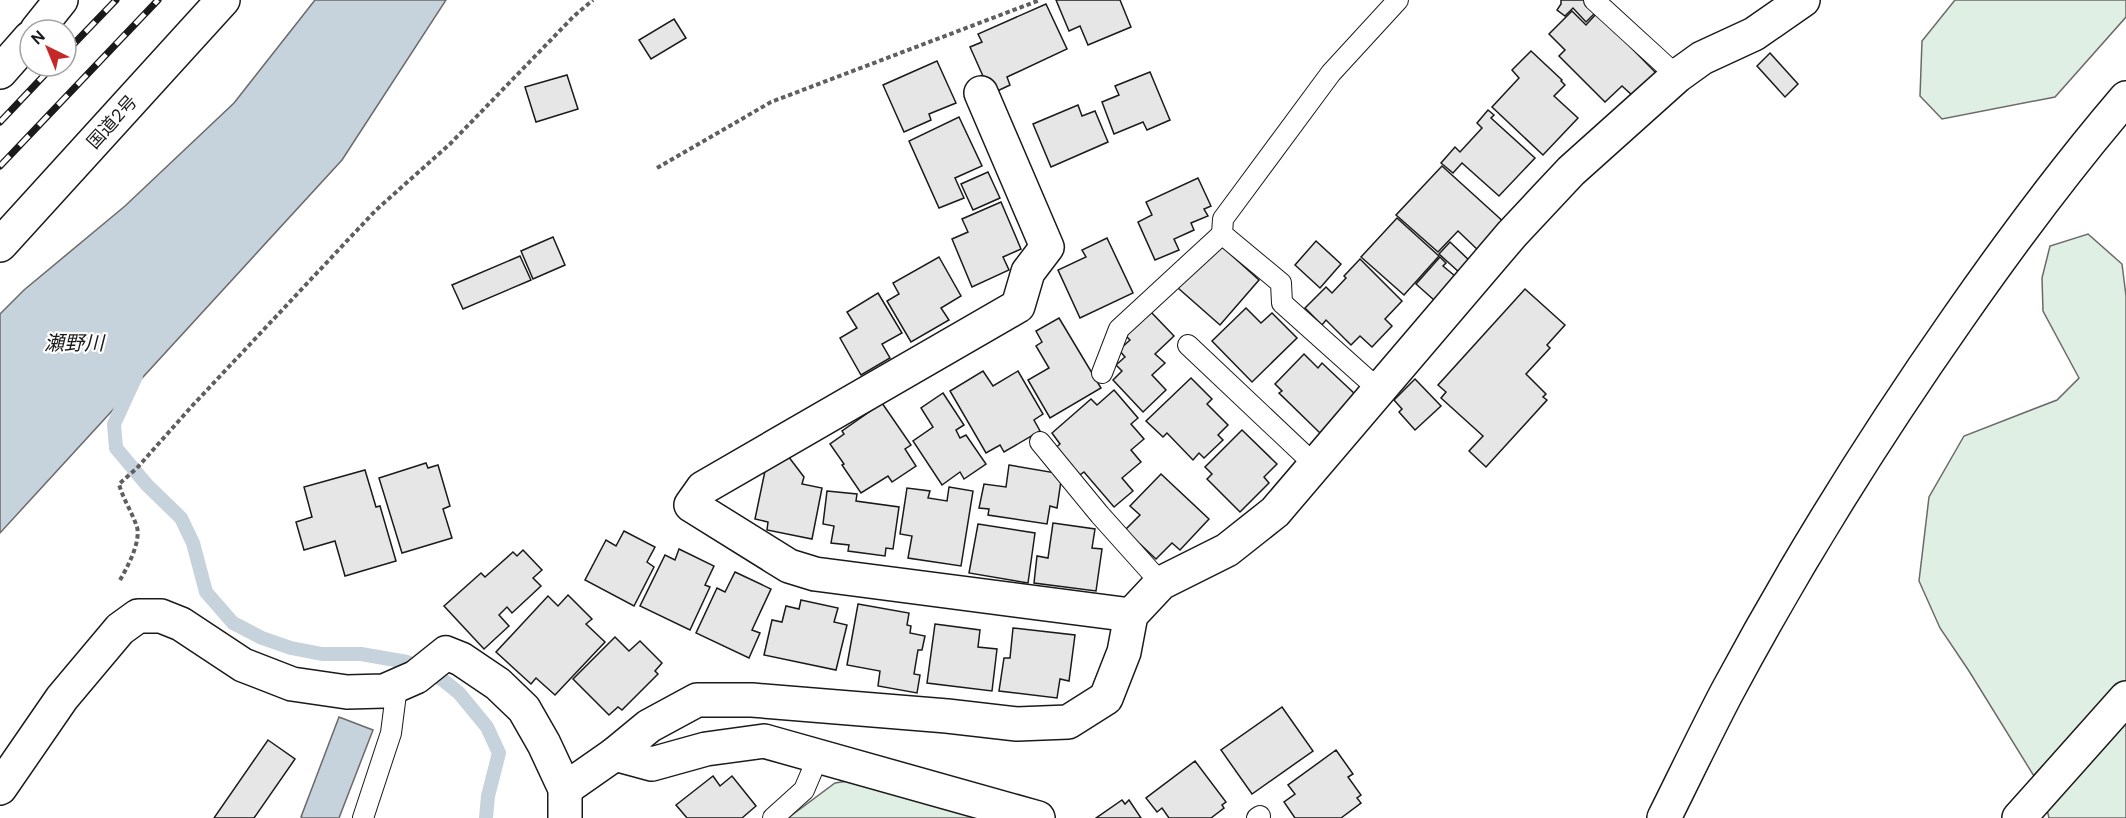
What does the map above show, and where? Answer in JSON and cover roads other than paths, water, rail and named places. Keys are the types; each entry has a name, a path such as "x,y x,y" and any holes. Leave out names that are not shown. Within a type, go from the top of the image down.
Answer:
{"main road":[{"path":"47,18 62,0"},
{"name":"国道2号","path":"0,245 223,0"},
{"path":"0,788 62,698 120,629 138,616 161,616 181,624 243,665 292,684 347,693 384,691 397,686 416,677 446,653 461,659 498,684 524,709 565,804 615,754 649,726 697,700 753,700 1017,724 1068,722 1106,698 1124,652 1131,615 1161,583 1227,550 1275,512 1378,389 1534,210 1571,171 1677,76 1702,58 1754,34 1803,0"},
{"path":"0,72 18,52"},
{"path":"981,93 1047,246 1028,272 1018,306 703,488 691,505 789,566 815,574 1131,615"},
{"path":"1664,818 1745,661 1809,548 1894,408 1990,272 2090,139 2126,98"},
{"path":"2019,818 2126,698"},
{"path":"615,754 652,764 706,749 764,741 1038,818"}],"lane":[{"path":"1102,373 1119,329 1222,234 1223,219 1331,73 1398,0"},
{"path":"1594,0 1677,76"},
{"path":"1222,234 1281,283 1282,303 1378,389"},
{"path":"1188,345 1315,465"},
{"path":"1040,442 1100,515 1161,583"},
{"path":"363,818 391,733 397,686"},
{"path":"773,818 804,790 818,757"}],"water":[{"name":"瀬野川","path":"315,0 446,0 342,160 0,533 0,314 24,290 125,206 234,103"},
{"path":"339,717 373,730 339,818 303,818 301,817"}],"waterway":[{"path":"136,376 114,424 116,448 147,485 181,518 193,543 206,592 233,623 262,638 291,648 322,654 361,654 407,662 443,680 459,693 487,727 499,753 488,796 486,818"}],"railway":[{"path":"78,40 116,0"},
{"path":"0,166 158,0"},
{"path":"0,122 42,78"}]}
